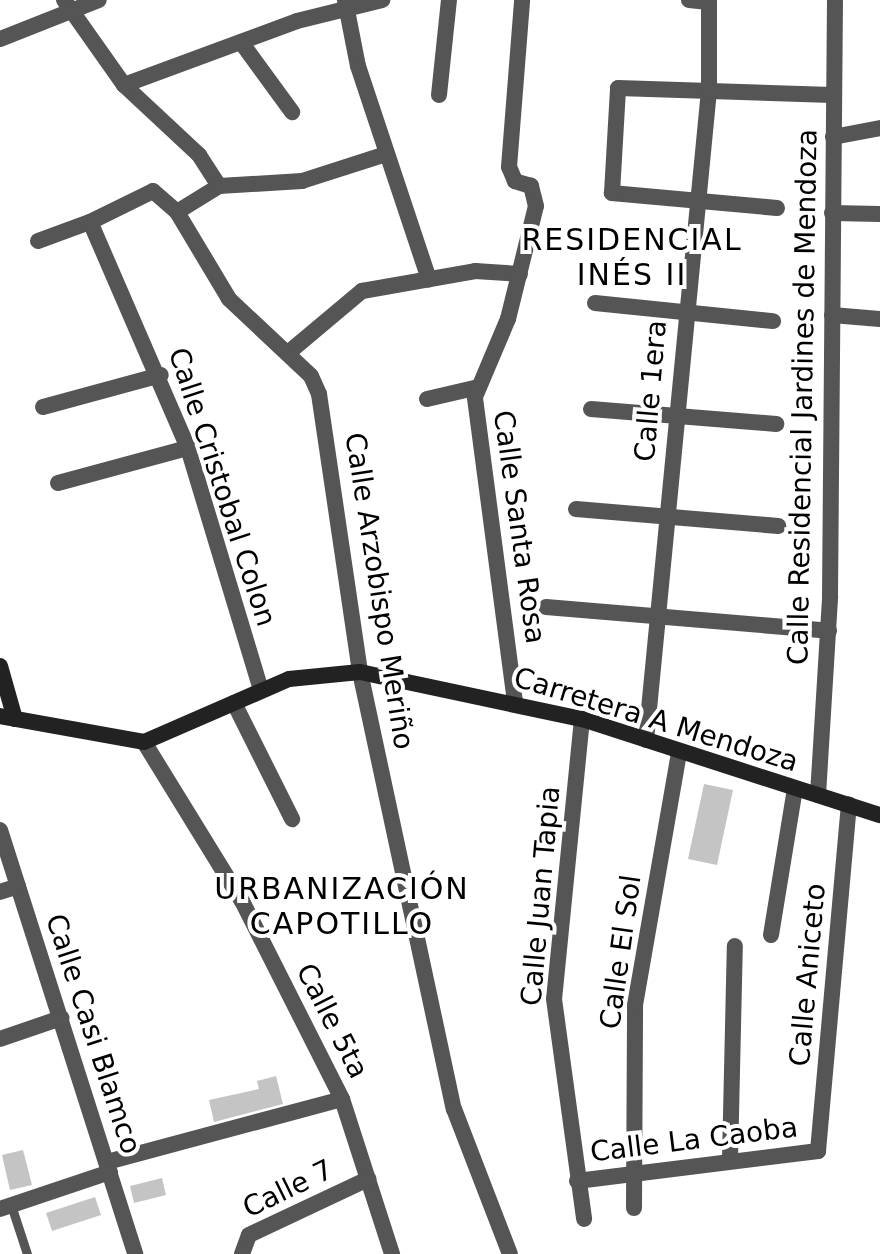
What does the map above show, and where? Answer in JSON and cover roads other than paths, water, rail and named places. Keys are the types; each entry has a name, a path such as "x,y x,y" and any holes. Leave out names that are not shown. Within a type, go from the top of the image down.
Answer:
{"street":[{"path":"0,39 66,6 99,0"},
{"path":"124,85 343,3 382,0"},
{"path":"439,95 449,0"},
{"name":"Calle Santa Rosa","path":"515,702 479,387 520,274 536,206 531,186 515,181 509,167 522,0"},
{"path":"689,0 709,1"},
{"name":"Calle Residencial Jardines de Mendoza","path":"818,795 829,631 835,0"},
{"name":"Calle 1era","path":"646,740 684,312 709,90 709,1"},
{"path":"343,3 386,154 429,279"},
{"path":"66,6 124,85 199,155 219,186"},
{"path":"241,42 292,112"},
{"path":"777,208 612,193 618,88 832,95"},
{"path":"833,137 880,128"},
{"path":"38,241 90,222 153,191 177,212 219,186 302,181 386,154"},
{"name":"Calle Arzobispo Meriño","path":"177,212 229,299 311,376 324,413 360,672 454,1109 510,1254"},
{"path":"832,213 880,214"},
{"name":"Calle Cristobal Colon","path":"90,222 161,375 188,448 261,690"},
{"path":"288,353 362,291 429,279 520,274"},
{"path":"595,303 773,321"},
{"path":"832,315 880,319"},
{"path":"43,407 161,375"},
{"path":"427,399 479,387"},
{"path":"591,409 776,424"},
{"path":"58,483 188,448"},
{"path":"576,509 778,526"},
{"path":"546,607 829,631"},
{"path":"0,666 8,717 144,742"},
{"name":"Carretera A Mendoza","path":"144,742 261,690 317,673 360,672 515,702 582,719 880,815"},
{"path":"234,703 292,819"},
{"name":"Calle Juan Tapia","path":"582,719 554,999 584,1219"},
{"name":"Calle 5ta","path":"144,742 242,901 342,1099 392,1254"},
{"name":"Calle El Sol","path":"634,1208 638,1170 635,1005 679,752"},
{"path":"771,935 795,789"},
{"name":"Calle Aniceto","path":"818,1151 849,804"},
{"name":"Calle Casi Blamco","path":"0,830 135,1254"},
{"path":"0,892 18,886"},
{"path":"730,1159 735,946"},
{"path":"0,1039 61,1018"},
{"path":"6,1207 108,1167 342,1099"},
{"name":"Calle La Caoba","path":"577,1181 638,1170 818,1151"},
{"name":"Calle 7","path":"242,1254 249,1235 368,1179"}],"lane":[{"path":"6,1207 27,1254"}],"district":[{"name":"RESIDENCIAL INÉS II","path":"632,257"},
{"name":"URBANIZACIÓN CAPOTILLO","path":"342,906"}]}
